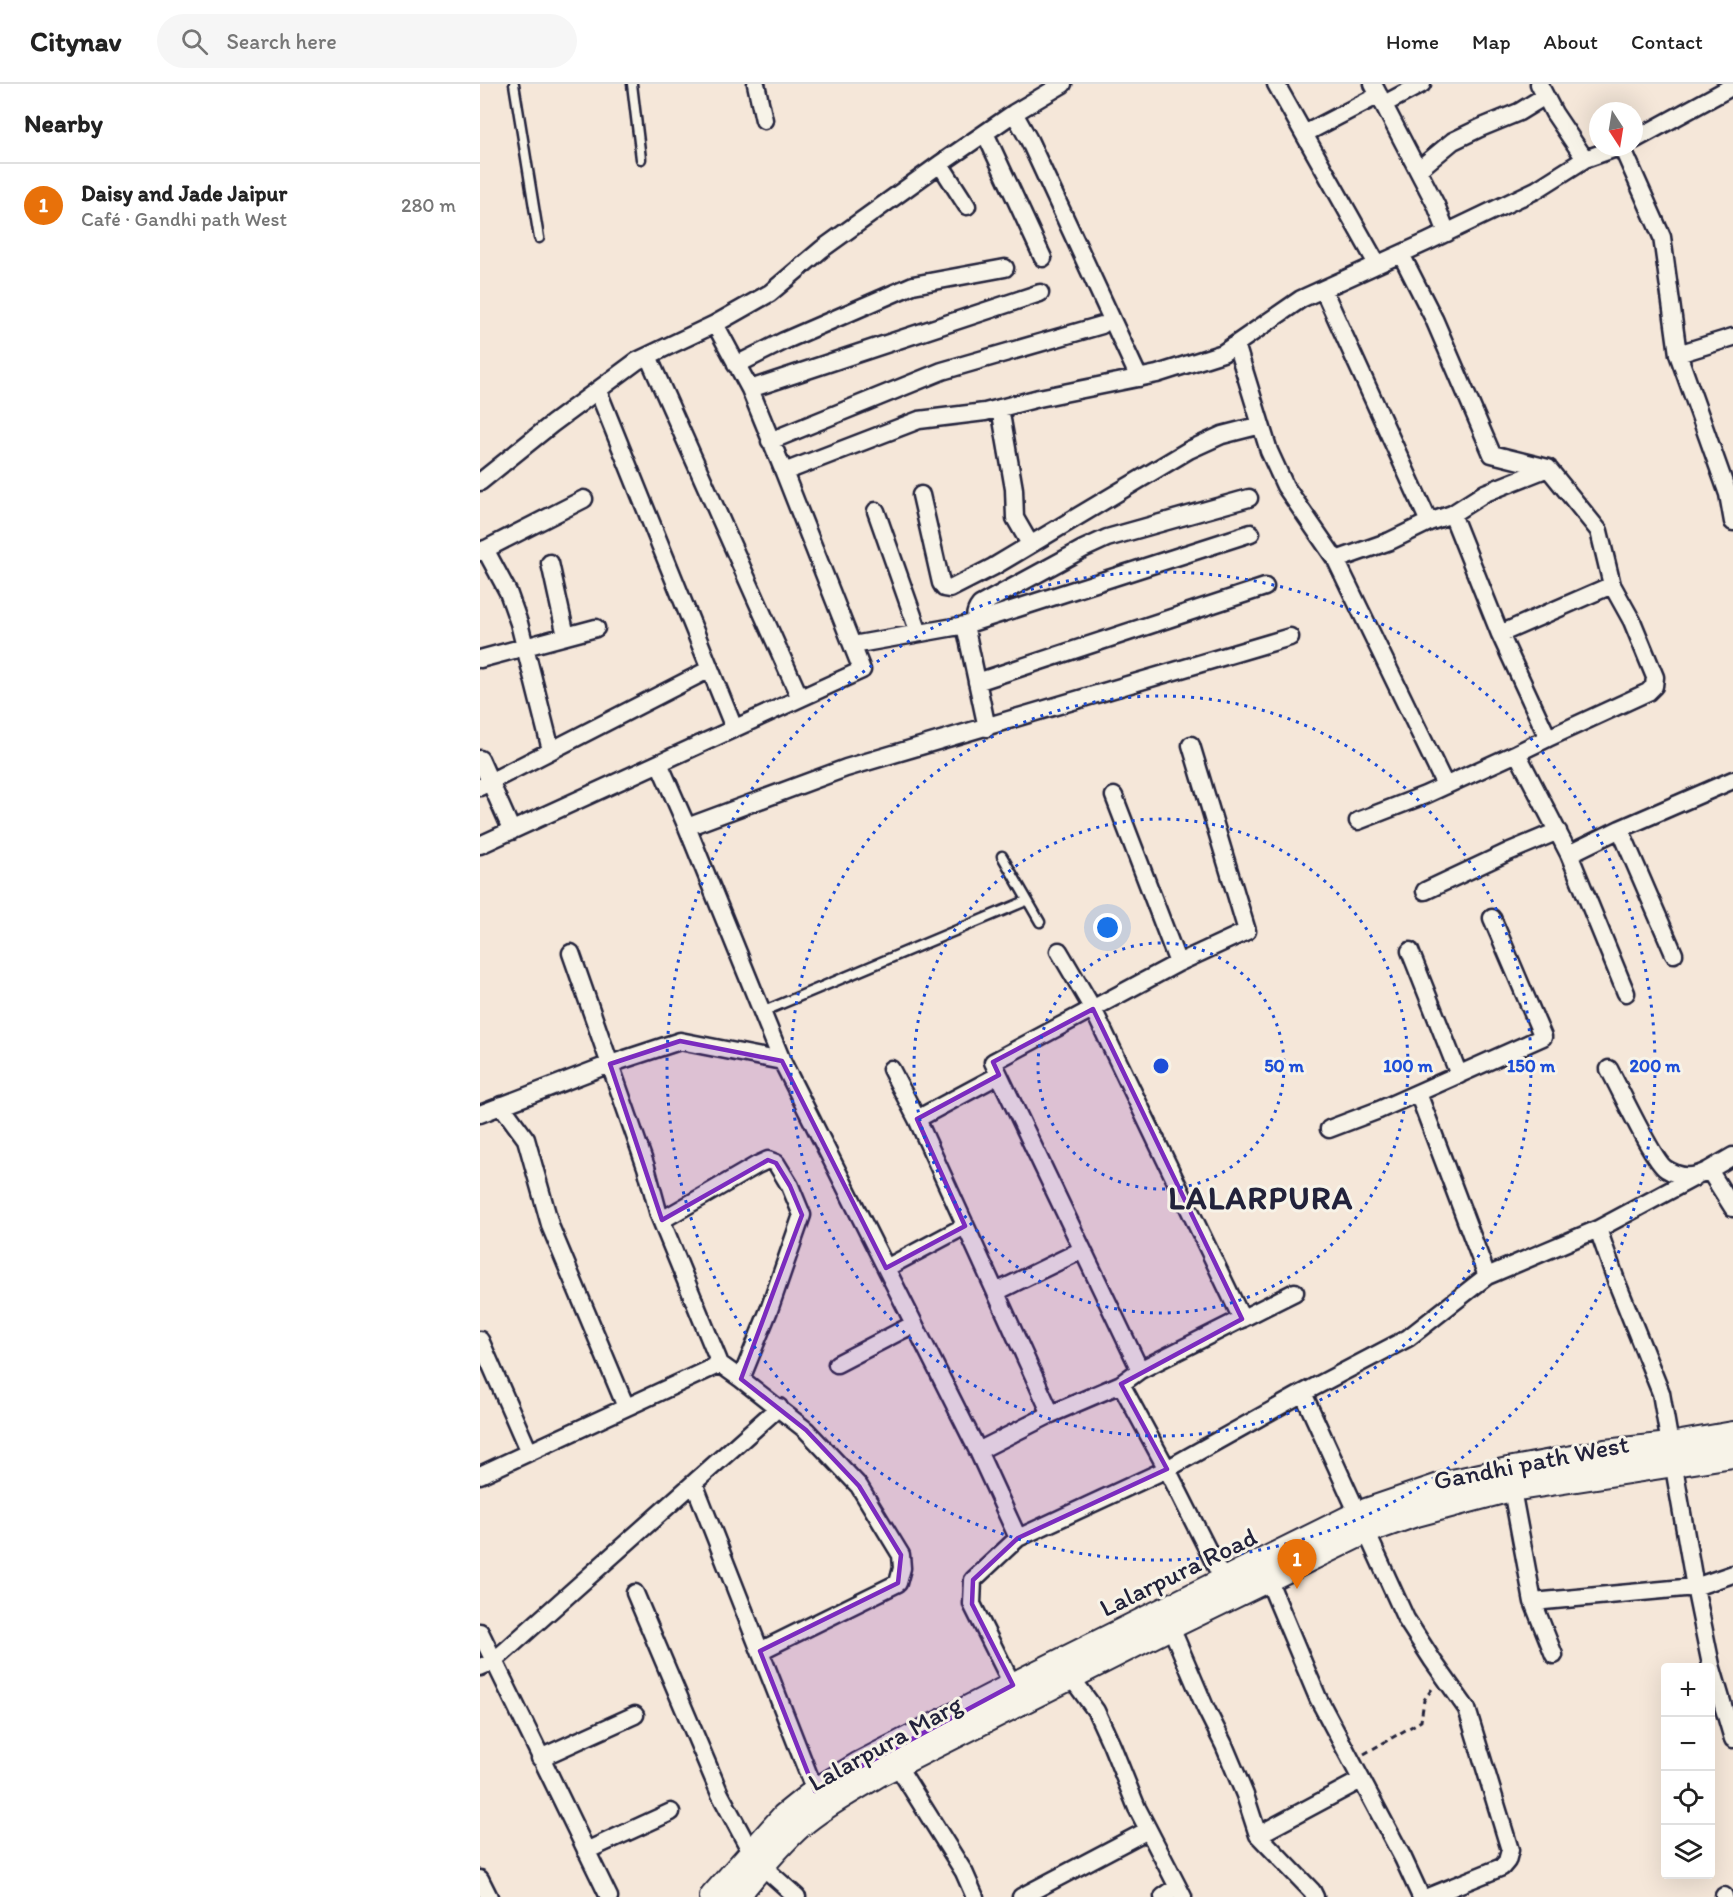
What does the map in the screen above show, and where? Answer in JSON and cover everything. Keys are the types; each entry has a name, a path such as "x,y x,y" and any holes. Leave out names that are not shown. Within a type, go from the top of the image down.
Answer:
{"street":[{"path":"756,84 764,120"},
{"path":"480,482 552,424 637,361 715,324 770,293 822,249 940,164 1014,113 1063,84"},
{"path":"1276,84 1377,264"},
{"path":"1304,134 1379,94 1422,84"},
{"path":"1643,135 1733,86"},
{"path":"1418,170 1453,141 1519,112 1542,90 1554,113 1585,159"},
{"path":"1379,94 1436,205 1447,233"},
{"path":"1014,113 1038,159 1139,378"},
{"path":"985,133 1043,258"},
{"path":"784,472 919,420 985,412 1039,398 1157,374 1223,353 1301,298 1447,233 1536,190 1585,159 1594,156"},
{"path":"1625,156 1662,237 1678,354 1727,474 1733,522"},
{"path":"940,164 967,206"},
{"path":"1358,821 1445,785 1648,692 1654,686 1655,677 1640,640 1612,585 1599,531 1548,468 1492,454 1434,319 1401,254"},
{"path":"736,365 784,341 913,285 1005,268"},
{"path":"1323,289 1429,522"},
{"path":"750,389 1040,292"},
{"path":"480,845 862,670 750,389 715,324"},
{"path":"770,441 942,371 1102,326"},
{"path":"1678,354 1733,337"},
{"path":"1236,344 1269,451 1285,486 1336,560 1445,785"},
{"path":"648,356 800,698"},
{"path":"598,391 734,728"},
{"path":"1000,408 1014,489 1014,509 1016,518 1030,544"},
{"path":"921,495 944,588 950,589 993,567 1189,450 1222,435 1261,425"},
{"path":"1336,560 1390,541 1429,522 1452,514 1485,493 1548,468"},
{"path":"987,728 977,682 971,623 980,605 1107,538 1249,498"},
{"path":"551,750 526,647 508,592 483,551 584,499"},
{"path":"876,511 919,633"},
{"path":"1452,514 1500,634 1548,738"},
{"path":"853,645 971,623 1251,532"},
{"path":"550,563 566,636"},
{"path":"1500,634 1612,585"},
{"path":"977,682 1265,588"},
{"path":"480,659 596,628"},
{"path":"687,827 846,768 1290,637"},
{"path":"485,784 710,669"},
{"path":"1140,1370 993,1062 1178,963 1247,931 1191,745"},
{"path":"1516,753 1569,854 1626,993"},
{"path":"480,759 485,784 512,831"},
{"path":"659,763 782,1061 978,1451 1017,1538"},
{"path":"1569,854 1620,829 1733,780"},
{"path":"1114,796 1178,963"},
{"path":"1620,829 1674,954"},
{"path":"1425,891 1558,831"},
{"path":"1329,1129 1418,1094 1544,1037 1492,918"},
{"path":"1059,951 1093,1009 1242,1319"},
{"path":"1410,951 1460,1075"},
{"path":"571,953 646,1167 662,1220 720,1364 779,1407 806,1430 859,1486 901,1555 902,1568 898,1583 760,1652"},
{"path":"480,1114 610,1064 680,1041 782,1061"},
{"path":"1609,1068 1654,1155 1664,1169 1681,1176 1702,1174"},
{"path":"891,1069 917,1119 1052,1414"},
{"path":"917,1119 999,1075"},
{"path":"1418,1094 1487,1276"},
{"path":"501,1105 526,1139 551,1228 626,1407"},
{"path":"1017,1693 972,1604 973,1580 1017,1538 1167,1468 1408,1338 1487,1276 1598,1229 1733,1156"},
{"path":"662,1220 768,1160 776,1163 790,1186 802,1215 769,1310 741,1379"},
{"path":"1702,1174 1733,1208"},
{"path":"886,1268 965,1226"},
{"path":"1598,1229 1661,1393 1711,1665 1733,1738"},
{"path":"996,1292 1082,1250"},
{"path":"978,1451 1121,1383 1140,1370 1295,1293"},
{"path":"837,1364 914,1324"},
{"path":"480,1340 529,1452"},
{"path":"480,1475 720,1364"},
{"path":"1121,1383 1228,1589"},
{"path":"1303,1393 1406,1619 1467,1709 1510,1850 1507,1861 1502,1867 1428,1897"},
{"path":"487,1664 779,1407"},
{"path":"1672,1455 1733,1434"},
{"name":"Gandhi path West","path":"1017,1693 1071,1677 1168,1619 1228,1589 1268,1579 1361,1523 1413,1515 1510,1479 1672,1455 1733,1455"},
{"path":"1510,1479 1533,1602 1554,1655"},
{"path":"694,1483 815,1791"},
{"name":"Lalarpura Road","path":"1228,1589 1361,1523"},
{"path":"1533,1602 1695,1587 1733,1574"},
{"path":"1268,1579 1318,1698 1403,1858 1421,1897"},
{"path":"635,1593 720,1794 756,1859 797,1897"},
{"path":"1168,1619 1245,1795 1258,1835 1312,1891 1315,1897"},
{"name":"Lalarpura Road","path":"712,1897 756,1859 784,1816 815,1791 858,1766 1017,1693 1168,1619"},
{"path":"480,1632 487,1664 540,1758 609,1897"},
{"path":"1071,1677 1096,1711 1137,1808 1180,1892 1163,1897"},
{"name":"Lalarpura Marg","path":"736,1897 756,1859 833,1802 1017,1693"},
{"path":"540,1758 634,1715"},
{"path":"897,1765 964,1872 975,1897"},
{"path":"1258,1835 1361,1780"},
{"path":"586,1851 671,1812"},
{"path":"1021,1897 1148,1830"},
{"path":"480,1879 489,1897"}],"lane":[{"path":"514,84 539,238"},
{"path":"632,84 641,159"},
{"path":"1002,856 1040,922"},
{"path":"762,1012 1026,901"}],"path":[{"path":"1351,1762 1421,1722 1424,1700 1429,1691 1445,1678"}],"highlighted area":[{"path":"1093,1009 1242,1319 1121,1384 1167,1469 1018,1538 973,1580 972,1604 1013,1685 815,1791 760,1651 898,1583 901,1555 859,1486 806,1430 741,1379 802,1215 790,1186 776,1163 768,1160 662,1220 610,1064 680,1041 782,1061 886,1268 965,1226 917,1119 999,1075 993,1062"}],"place":[{"name":"Daisy and Jade Jaipur","path":"1297,1589"}],"district":[{"name":"LALARPURA","path":"1261,1198"}]}
